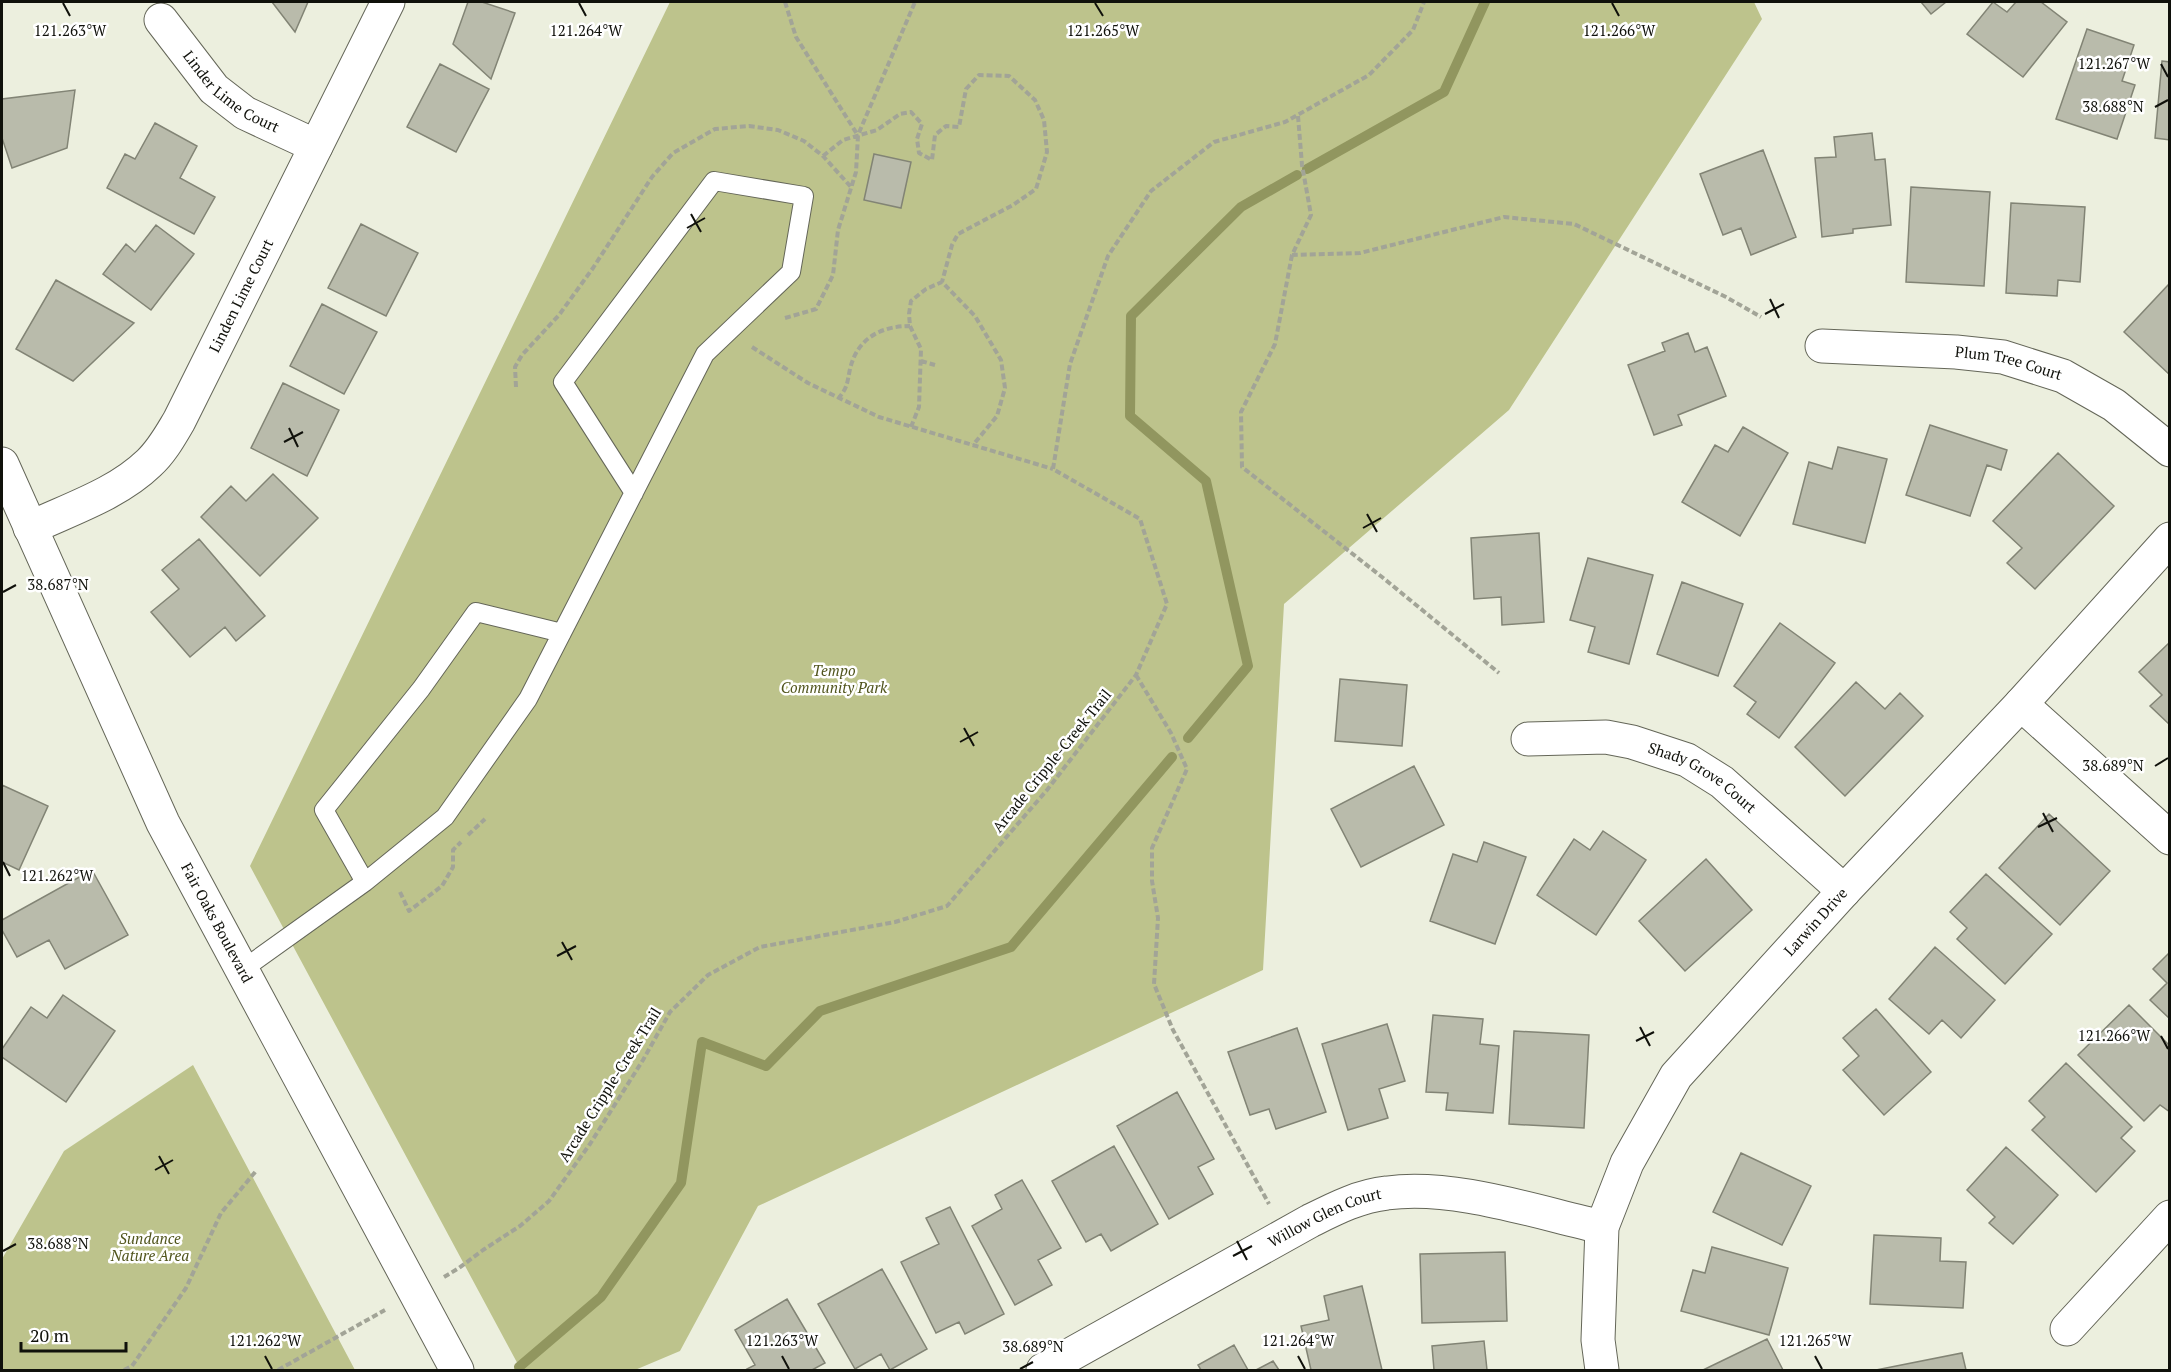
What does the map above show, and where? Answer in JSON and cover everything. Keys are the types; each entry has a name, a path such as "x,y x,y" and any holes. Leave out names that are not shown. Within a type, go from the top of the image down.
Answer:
{"street":[{"name":"Linden Lime Court","path":"30,528 110,491 131,478 150,462 166,443 388,2"},
{"name":"Linder Lime Court","path":"161,20 214,89 245,113 316,146"},
{"name":"Plum Tree Court","path":"1822,346 1956,352 2003,357 2063,376 2114,405 2169,450"},
{"name":"Fair Oaks Boulevard","path":"2,464 163,823 457,1371"},
{"name":"Larwin Drive","path":"1602,1371 1598,1340 1602,1227 1627,1163 1676,1076 1844,891 2021,704 2169,539"},
{"path":"2021,704 2169,838"},
{"name":"Shady Grove Court","path":"1528,739 1606,737 1632,742 1687,760 1722,782 1844,891"},
{"name":"Willow Glen Court","path":"1043,1371 1310,1221 1342,1206 1384,1193 1417,1190 1451,1194 1602,1227"},
{"path":"2067,1329 2169,1217"}],"lane":[{"path":"242,970 365,882 445,817 528,699 634,493 705,354 791,272 804,196 714,181 563,382 634,493"},
{"path":"365,882 324,810 422,689 476,612 562,633"}],"path":[{"path":"785,2 796,37 858,135"},
{"path":"816,309 833,275 838,230 856,172 858,135 915,2"},
{"path":"1053,469 1070,364 1108,256 1151,191 1214,142 1285,122 1368,75 1413,30 1424,2"},
{"path":"823,156 843,140 877,130 900,114 911,112 922,124 917,139 919,153 932,160 935,135 946,126 959,127 966,89 979,75 1010,76 1035,100 1044,120 1047,152 1036,189 1013,205 958,234 952,245 942,282"},
{"path":"1298,116 1302,165 1311,215 1292,255 1275,344 1241,412 1242,468 1382,577 1499,673"},
{"path":"1292,255 1360,253 1504,217 1574,224 1725,297 1761,317"},
{"path":"911,426 919,407 921,349 910,327 911,301 926,289 942,282"},
{"path":"942,282 975,316 1001,360 1005,388 997,416 973,446"},
{"path":"838,399 847,388 850,367 859,345 880,330 910,327"},
{"name":"Arcade Cripple-Creek Trail","path":"278,1371 459,1268 520,1226 549,1201 596,1135 670,1012 708,975 760,947 895,922 947,906 1047,790 1136,675 1167,604 1140,519 1053,469 879,417 838,399 808,383 752,347"},
{"path":"921,361 935,365"},
{"path":"1136,675 1171,732 1187,769 1152,848 1152,881 1158,918 1154,984 1173,1030 1272,1210"},
{"path":"400,892 409,911 442,886 453,867 453,850 485,819"},
{"path":"124,1371 132,1366 186,1288 221,1213 256,1172"}],"green space":[{"name":"Tempo Community Park","path":"670,2 1754,2 1762,19 1509,410 1284,604 1263,970 758,1206 680,1351 635,1370 521,1370 250,866"},
{"name":"Sundance Nature Area","path":"193,1065 355,1370 2,1370 2,1259 64,1151"}],"building":[{"path":"272,2 308,2 295,32"},
{"path":"468,2 482,2 515,13 491,79 453,44"},
{"path":"1921,2 1946,2 1931,14"},
{"path":"1993,2 2007,12 2016,2 2041,2 2067,22 2023,77 1967,34"},
{"path":"2087,29 2134,45 2122,81 2135,85 2117,139 2056,119"},
{"path":"2162,61 2170,62 2170,140 2155,138"},
{"path":"440,64 489,89 456,152 407,127"},
{"path":"75,90 67,148 12,168 2,138 2,99"},
{"path":"155,123 197,146 180,178 215,197 194,234 107,188 125,154 135,159"},
{"path":"1872,133 1875,160 1885,159 1891,225 1853,229 1853,233 1822,237 1815,158 1836,157 1834,137"},
{"path":"1763,150 1796,237 1751,255 1741,228 1723,235 1700,174"},
{"path":"874,154 911,162 901,208 864,200"},
{"path":"1911,187 1990,192 1984,286 1906,282"},
{"path":"2011,203 2085,207 2080,282 2058,280 2057,296 2006,293"},
{"path":"361,224 418,253 386,316 328,288"},
{"path":"156,225 194,254 151,310 103,274 126,244 135,252"},
{"path":"56,280 134,323 73,381 16,349"},
{"path":"2170,283 2170,375 2124,332"},
{"path":"322,304 377,332 344,394 290,366"},
{"path":"1688,333 1695,352 1707,347 1726,396 1678,415 1682,425 1654,435 1628,365 1665,351 1662,343"},
{"path":"283,383 339,410 307,476 251,448"},
{"path":"1930,425 2007,450 2001,470 1987,465 1970,516 1906,495"},
{"path":"1743,427 1788,453 1740,536 1682,502 1715,445 1728,452"},
{"path":"1838,447 1887,459 1865,543 1793,524 1809,462 1832,469"},
{"path":"2058,453 2114,506 2035,589 2007,563 2022,548 1993,521"},
{"path":"273,474 318,518 260,576 201,517 231,486 246,501"},
{"path":"1539,533 1544,622 1502,625 1501,597 1474,599 1471,538"},
{"path":"199,539 265,616 236,641 225,627 190,657 151,612 179,589 162,570"},
{"path":"1588,558 1653,575 1629,664 1588,652 1595,627 1570,620"},
{"path":"1682,582 1743,604 1718,676 1657,654"},
{"path":"1780,623 1835,663 1779,738 1747,714 1756,702 1734,686"},
{"path":"2170,642 2170,725 2150,706 2162,695 2139,672"},
{"path":"1340,679 1407,685 1402,746 1335,741"},
{"path":"1856,682 1885,709 1900,693 1923,716 1845,796 1795,747"},
{"path":"1414,766 1444,825 1361,867 1331,809"},
{"path":"2,785 48,806 19,870 2,862"},
{"path":"2049,814 2110,871 2060,925 1999,868"},
{"path":"1603,831 1646,860 1596,935 1537,895 1574,839 1590,850"},
{"path":"1484,842 1526,857 1495,944 1430,921 1453,854 1477,862"},
{"path":"1706,859 1752,910 1685,971 1639,921"},
{"path":"92,870 128,935 65,969 49,940 17,957 2,930 2,920"},
{"path":"1986,874 2052,934 2005,984 1957,939 1967,928 1950,912"},
{"path":"1935,947 1995,1000 1961,1038 1942,1020 1929,1034 1889,999"},
{"path":"2170,952 2170,1019 2150,1000 2167,983 2153,969"},
{"path":"63,995 115,1031 66,1102 2,1057 2,1049 31,1007 47,1018"},
{"path":"2129,1005 2170,1046 2170,1112 2160,1105 2144,1121 2078,1055"},
{"path":"1876,1009 1931,1072 1884,1115 1843,1070 1859,1056 1843,1038"},
{"path":"1433,1015 1483,1019 1480,1044 1499,1046 1493,1113 1446,1110 1448,1093 1426,1092"},
{"path":"1387,1024 1405,1081 1379,1089 1388,1118 1348,1130 1322,1044"},
{"path":"1297,1028 1326,1112 1276,1129 1269,1109 1250,1115 1228,1052"},
{"path":"1514,1031 1589,1035 1584,1128 1509,1124"},
{"path":"2066,1063 2132,1127 2121,1138 2135,1151 2096,1192 2032,1130 2045,1117 2029,1101"},
{"path":"1177,1092 1214,1159 1198,1167 1213,1194 1169,1219 1117,1126"},
{"path":"1114,1146 1158,1224 1111,1251 1101,1234 1086,1242 1052,1181"},
{"path":"2006,1147 2058,1195 2013,1244 1989,1223 1995,1217 1967,1190"},
{"path":"1741,1153 1811,1186 1782,1245 1713,1212"},
{"path":"1022,1180 1061,1248 1038,1260 1052,1285 1015,1305 972,1226 1002,1209 995,1195"},
{"path":"950,1207 1004,1314 965,1334 959,1322 936,1333 901,1262 939,1244 926,1218"},
{"path":"1874,1235 1941,1238 1940,1261 1966,1262 1963,1308 1870,1304"},
{"path":"1712,1247 1788,1268 1769,1335 1681,1311 1693,1270 1705,1273"},
{"path":"1505,1252 1507,1321 1422,1323 1420,1254"},
{"path":"882,1269 927,1349 890,1370 881,1354 855,1369 818,1304"},
{"path":"1362,1286 1382,1370 1311,1370 1301,1326 1329,1320 1324,1296"},
{"path":"787,1299 825,1363 812,1370 748,1370 755,1365 735,1330"},
{"path":"1767,1339 1783,1370 1703,1370"},
{"path":"1484,1341 1487,1370 1434,1370 1432,1346"},
{"path":"1234,1345 1248,1370 1201,1370 1198,1365"},
{"path":"1962,1353 1966,1370 1876,1370"},
{"path":"1273,1361 1279,1370 1256,1370"}],"waterway":[{"path":"1307,169 1444,92 1485,2"},
{"path":"1188,738 1248,666 1206,481 1130,416 1131,316 1241,207 1297,175"},
{"path":"519,1367 601,1297 681,1183 702,1042 766,1066 820,1011 1011,947 1172,757"}]}
